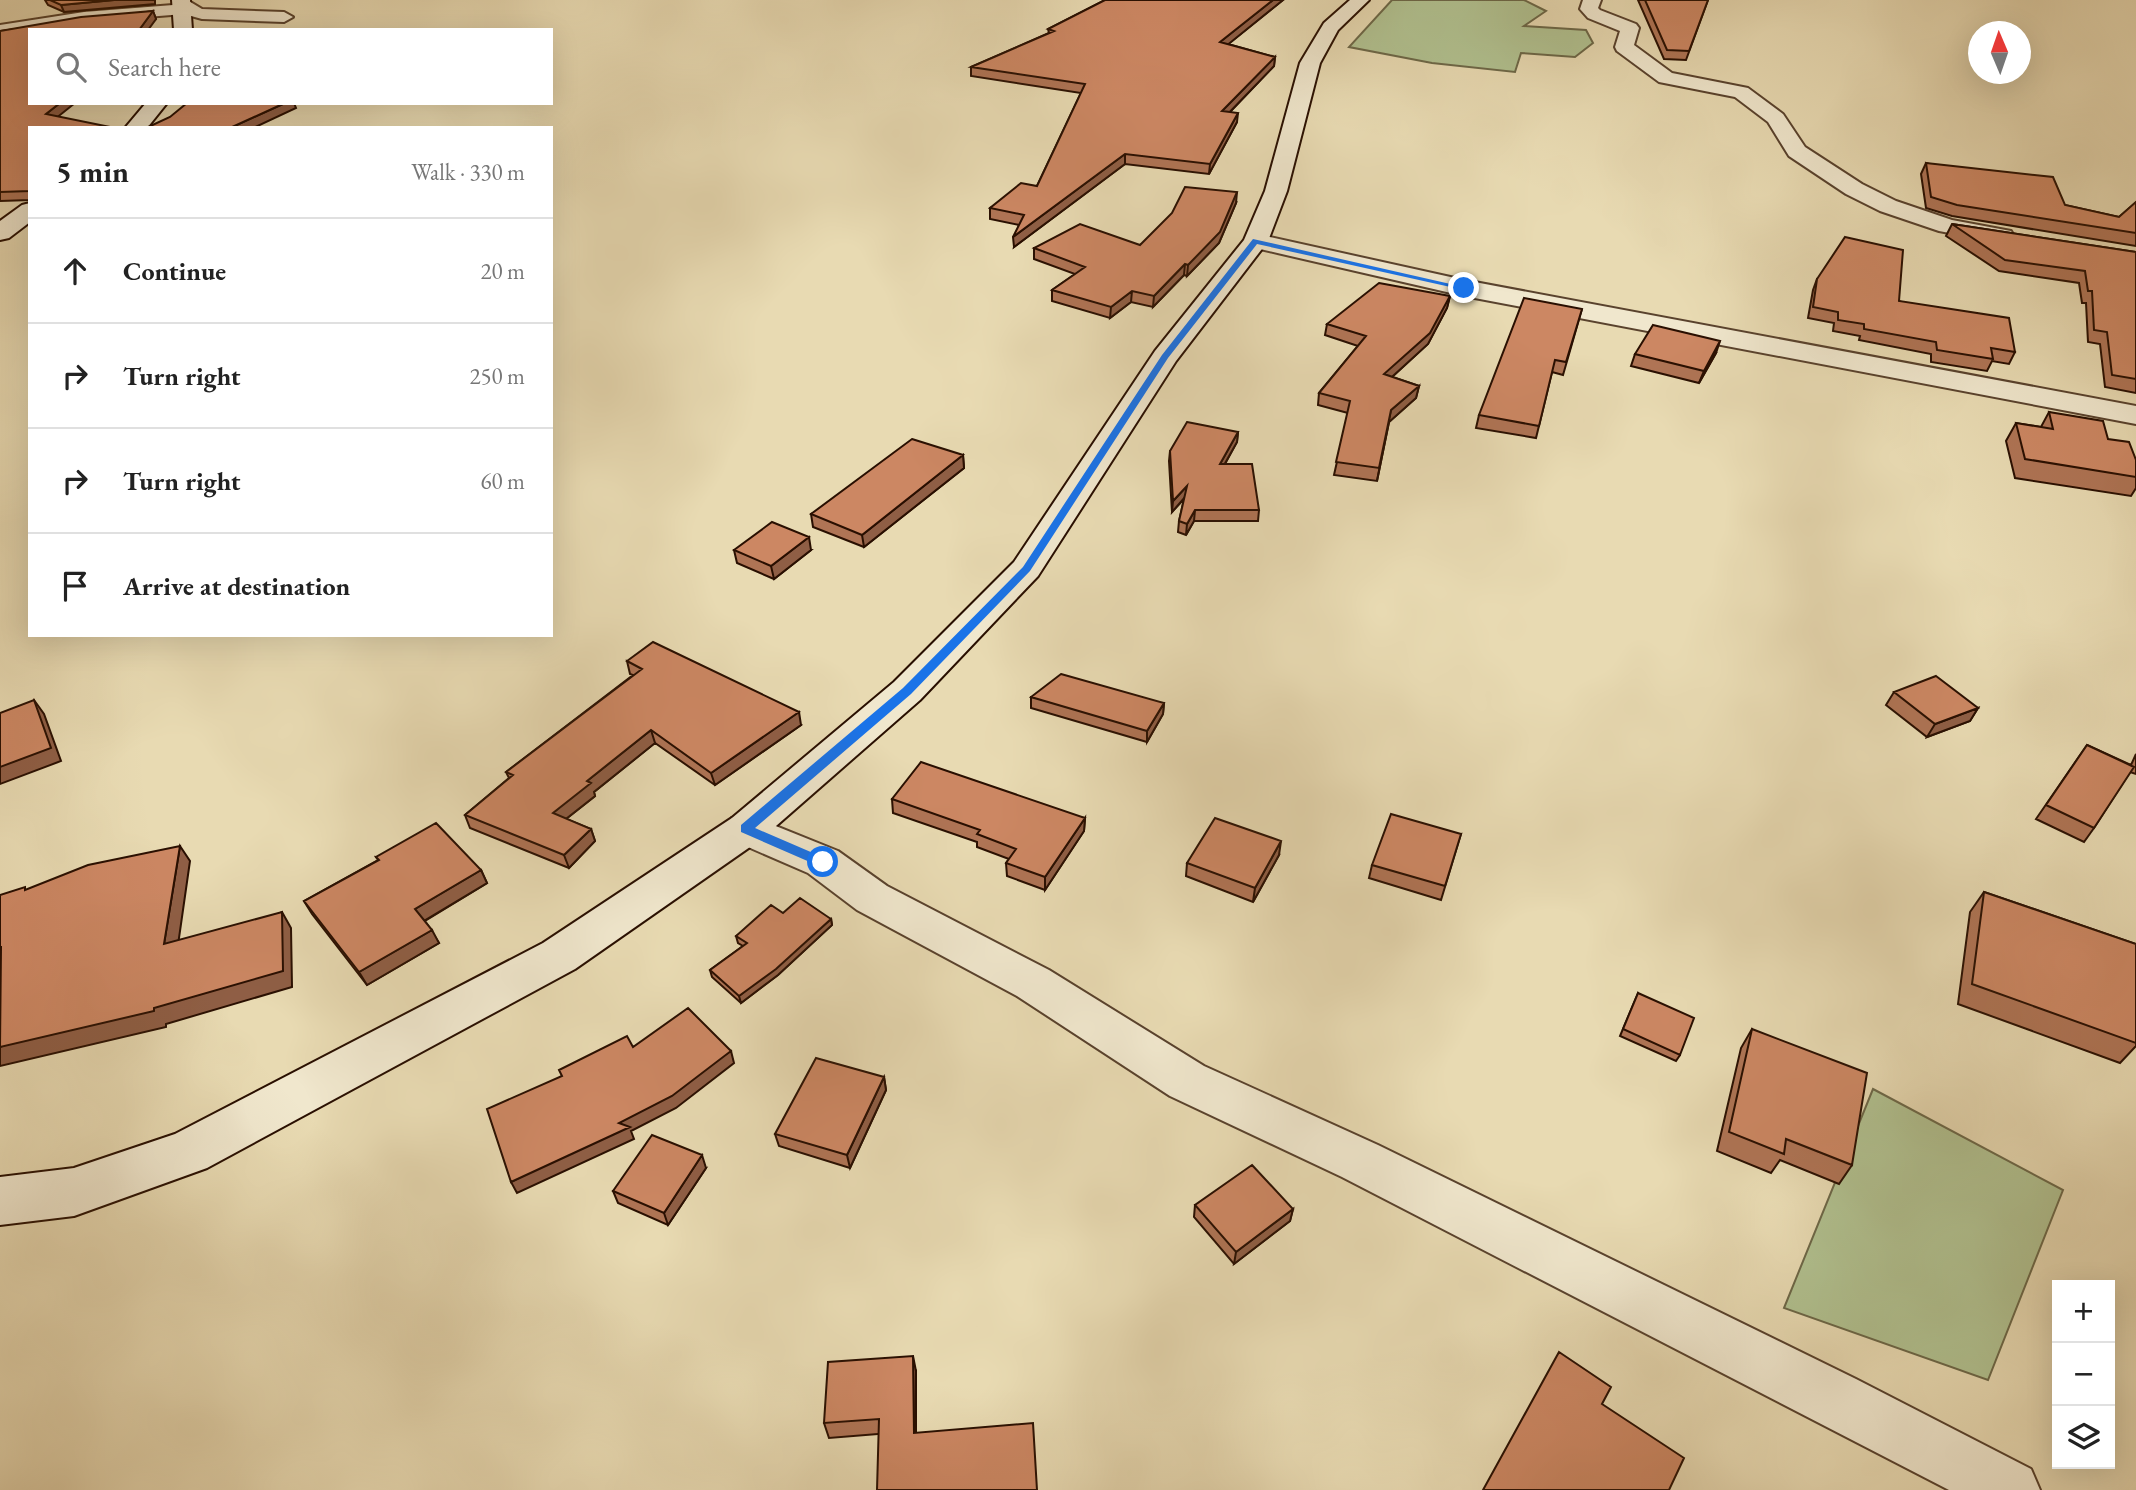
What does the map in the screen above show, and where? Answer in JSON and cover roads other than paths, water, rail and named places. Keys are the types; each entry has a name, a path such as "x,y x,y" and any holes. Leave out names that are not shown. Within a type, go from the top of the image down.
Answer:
{"street":[{"path":"248,16 272,0"},
{"path":"0,1201 74,1192 189,1152 559,956 746,829 907,691 1026,569 1165,357 1256,241 1276,191 1310,63 1330,27 1360,0"},
{"path":"1592,0 1590,9 1594,14 1630,28 1624,47 1667,78 1741,92 1776,118 1797,151 1854,189 1925,220 2023,239"},
{"path":"181,5 183,28"},
{"path":"0,31 181,5 193,12 284,17"},
{"path":"137,126 155,105"},
{"path":"1256,241 1464,288 2136,415"},
{"path":"746,829 823,862 872,898 1033,983 1187,1081 1360,1161 1824,1393 2010,1490"}]}
